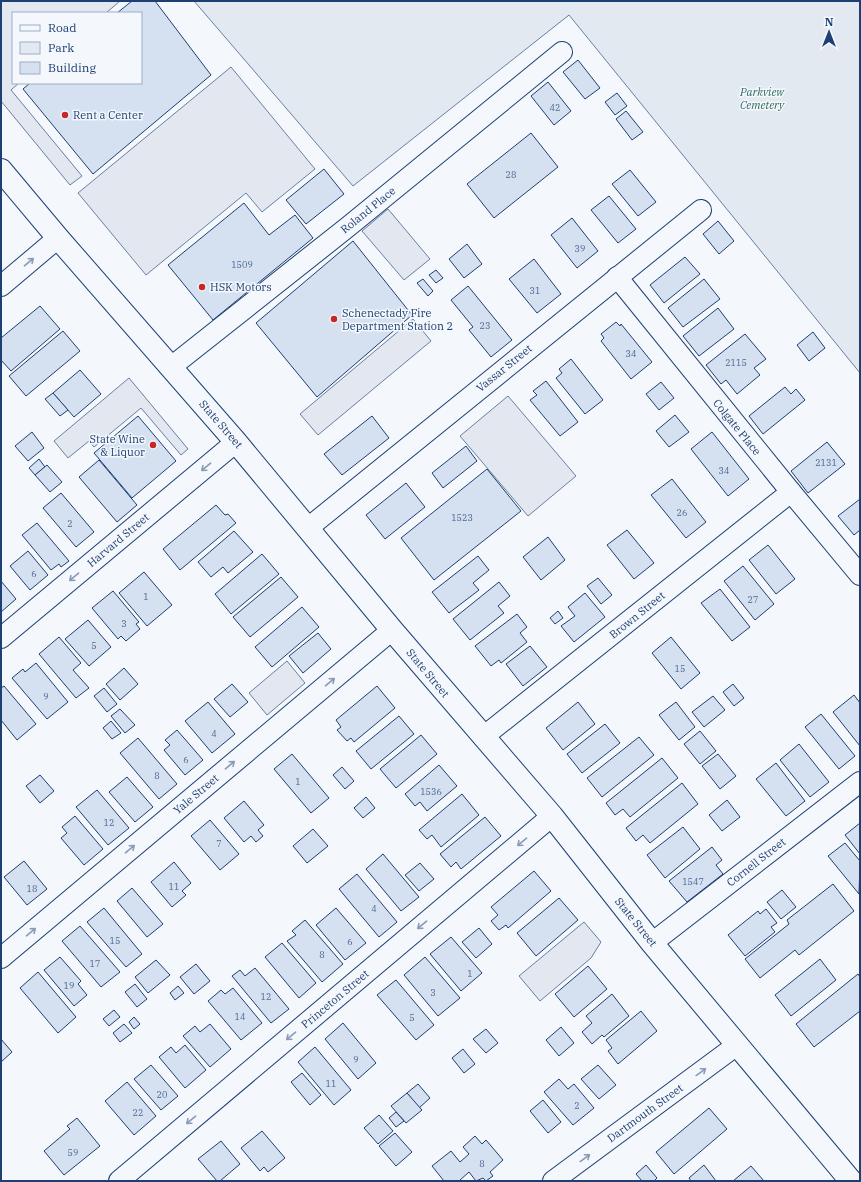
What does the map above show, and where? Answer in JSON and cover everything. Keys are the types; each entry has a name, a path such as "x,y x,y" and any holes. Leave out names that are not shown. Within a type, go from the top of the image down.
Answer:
{"main road":[{"name":"State Street","path":"1,170 58,238 236,442 483,738 552,816 652,943 738,1045 847,1180"}],"street":[{"name":"Roland Place","path":"171,367 355,221 562,52"},
{"name":"Vassar Street","path":"308,528 616,277 701,210"},
{"path":"1,286 58,238"},
{"name":"Colgate Place","path":"616,277 860,575"},
{"name":"Harvard Street","path":"1,638 236,442"},
{"name":"Brown Street","path":"483,738 791,492"},
{"name":"Yale Street","path":"1,958 392,630"},
{"name":"Cornell Street","path":"652,943 860,782"},
{"name":"Princeton Street","path":"119,1181 552,816"},
{"name":"Dartmouth Street","path":"553,1181 738,1045"}],"green space":[{"name":"Parkview Cemetery","path":"194,1 860,1 860,373 569,15 353,186"}],"shaded area":[{"path":"1,1 120,1 107,12 12,12 12,84 18,84 11,90 82,176 70,185 1,101"},
{"path":"231,67 315,169 262,212 246,193 146,275 78,193"},
{"path":"388,209 430,259 404,280 362,231"},
{"path":"413,319 431,341 318,435 300,414"},
{"path":"129,378 188,449 181,455 141,408 94,447 89,441 68,458 54,441"},
{"path":"508,396 576,476 528,516 460,436"},
{"path":"287,661 305,683 267,715 249,693"},
{"path":"584,922 601,942 591,958 540,1001 519,976"}],"building":[{"path":"132,1 155,1 211,75 93,174 23,89 29,84 142,84 142,12 118,12"},
{"path":"578,60 600,88 585,99 563,72"},
{"path":"548,82 571,111 554,125 531,96"},
{"path":"617,93 627,106 615,115 605,102"},
{"path":"626,111 643,132 632,140 616,119"},
{"path":"531,133 558,167 494,218 467,184"},
{"path":"324,169 344,194 306,224 286,200"},
{"path":"630,170 656,202 638,216 612,184"},
{"path":"609,196 636,229 618,243 591,210"},
{"path":"244,203 269,235 295,215 313,238 213,320 168,265"},
{"path":"572,218 598,251 577,268 551,235"},
{"path":"718,221 734,241 719,254 703,234"},
{"name":"Schenectady Fire Department Station 2","path":"353,241 412,315 317,397 256,323"},
{"path":"467,244 482,264 464,278 449,259"},
{"path":"685,257 700,274 664,303 650,285"},
{"path":"534,259 561,294 537,313 509,279"},
{"path":"436,270 443,278 436,283 429,275"},
{"path":"423,279 433,291 428,296 417,283"},
{"path":"704,279 720,299 683,327 668,308"},
{"path":"468,286 512,340 491,357 469,330 473,327 451,300"},
{"path":"40,306 60,329 11,371 1,360 1,338"},
{"path":"718,308 734,329 699,356 683,336"},
{"path":"616,322 620,326 621,324 652,362 631,379 601,341 604,338 601,334"},
{"path":"63,331 80,351 26,396 9,376"},
{"path":"813,332 825,348 809,361 797,345"},
{"path":"745,334 766,359 754,368 760,375 737,394 726,380 721,384 706,365"},
{"path":"571,359 603,400 585,414 556,378 562,373 559,369"},
{"path":"80,370 101,394 74,417 53,393"},
{"path":"546,381 578,422 560,436 530,400 537,395 533,391"},
{"path":"661,382 674,398 659,410 646,394"},
{"path":"785,387 791,394 796,389 805,400 763,434 749,416"},
{"path":"53,393 68,410 60,416 45,399"},
{"path":"675,415 689,432 669,447 656,431"},
{"path":"138,416 176,461 132,498 94,453"},
{"path":"372,416 389,438 342,475 324,454"},
{"path":"32,432 44,448 28,461 15,446"},
{"path":"712,432 749,479 728,496 691,449"},
{"path":"827,442 845,464 808,493 791,471"},
{"path":"466,446 477,461 443,488 432,473"},
{"path":"39,459 45,467 35,475 29,468"},
{"path":"99,460 137,505 117,522 79,477"},
{"path":"47,465 62,482 50,492 35,475"},
{"path":"487,469 521,511 434,580 401,538"},
{"path":"672,479 706,522 686,538 651,495"},
{"path":"406,483 425,507 385,539 366,515"},
{"path":"61,493 94,532 76,547 43,508"},
{"path":"860,499 860,530 854,535 838,516"},
{"path":"216,505 225,515 228,514 236,523 180,570 163,549"},
{"path":"37,523 69,561 61,567 59,564 51,570 22,535"},
{"path":"627,530 654,563 634,579 607,545"},
{"path":"234,531 253,552 228,573 223,567 211,577 198,562"},
{"path":"548,537 565,560 541,580 523,557"},
{"path":"768,545 795,579 776,594 749,560"},
{"path":"28,551 48,575 30,590 10,566"},
{"path":"262,554 279,574 231,614 215,594"},
{"path":"478,556 489,570 473,583 479,590 449,613 432,592"},
{"path":"743,566 774,604 755,620 724,581"},
{"path":"144,572 172,605 147,626 119,593"},
{"path":"281,577 298,597 250,637 233,617"},
{"path":"598,578 612,595 601,604 587,586"},
{"path":"1,581 16,599 1,612"},
{"path":"499,582 510,596 498,606 504,613 470,640 453,619"},
{"path":"720,589 750,627 732,641 701,603"},
{"path":"113,591 139,622 136,624 140,629 126,641 121,636 118,639 92,608"},
{"path":"585,593 605,617 574,642 561,626 575,616 568,607"},
{"path":"302,607 319,627 272,667 255,647"},
{"path":"558,611 563,618 555,624 550,618"},
{"path":"517,614 527,627 520,633 527,642 501,663 499,660 491,666 475,646"},
{"path":"88,620 111,647 89,666 65,639"},
{"path":"318,633 331,649 303,673 289,656"},
{"path":"59,637 81,663 73,670 89,688 76,698 39,654"},
{"path":"671,637 700,673 681,689 652,653"},
{"path":"530,646 547,667 523,686 506,664"},
{"path":"36,663 68,702 47,719 12,678 23,669 25,672"},
{"path":"124,668 138,684 120,700 106,684"},
{"path":"232,684 248,702 230,717 214,699"},
{"path":"733,684 744,698 734,706 723,692"},
{"path":"4,686 36,724 17,740 1,720 1,688"},
{"path":"377,686 395,708 354,742 351,738 347,741 337,730 341,727 336,720"},
{"path":"104,688 117,704 107,712 94,696"},
{"path":"854,695 860,703 860,746 833,712"},
{"path":"713,696 725,710 704,727 692,712"},
{"path":"208,702 235,734 212,753 185,721"},
{"path":"578,702 595,724 563,750 546,728"},
{"path":"676,702 695,727 679,740 659,715"},
{"path":"120,709 135,725 125,733 111,716"},
{"path":"821,714 855,756 839,769 805,727"},
{"path":"399,716 414,734 371,769 356,751"},
{"path":"111,721 121,733 112,739 103,728"},
{"path":"605,724 620,743 582,773 567,754"},
{"path":"177,730 203,760 185,775 164,750 170,745 165,740"},
{"path":"700,731 716,751 700,764 684,744"},
{"path":"421,735 437,754 396,788 380,769"},
{"path":"639,737 654,755 602,797 587,778"},
{"path":"138,738 177,784 159,799 120,753"},
{"path":"799,744 829,782 810,797 780,760"},
{"path":"292,754 329,798 311,813 274,769"},
{"path":"718,754 736,776 720,789 702,766"},
{"path":"662,758 678,778 630,817 623,809 615,815 606,803"},
{"path":"776,763 805,801 786,816 756,779"},
{"path":"439,765 457,786 427,811 420,802 415,806 405,794"},
{"path":"342,767 354,781 345,789 333,775"},
{"path":"40,775 54,791 40,803 26,786"},
{"path":"127,777 153,807 135,822 109,792"},
{"path":"682,783 698,804 650,843 643,835 636,841 626,828"},
{"path":"97,790 129,828 108,845 76,807"},
{"path":"462,794 479,815 441,847 432,835 427,839 419,830"},
{"path":"366,797 375,808 363,818 354,808"},
{"path":"727,800 740,817 722,831 709,815"},
{"path":"244,801 264,825 258,830 263,836 256,842 251,836 244,842 224,818"},
{"path":"75,816 103,849 84,865 61,838 67,833 62,827"},
{"path":"485,817 501,836 461,869 456,862 451,867 440,854"},
{"path":"210,820 239,854 220,870 191,836"},
{"path":"860,823 860,854 845,835"},
{"path":"683,827 700,849 665,878 647,855"},
{"path":"313,829 328,846 307,863 293,846"},
{"path":"845,843 860,861 859,894 828,856"},
{"path":"712,847 722,860 716,865 723,874 687,902 669,881"},
{"path":"383,854 419,897 401,911 366,869"},
{"path":"24,861 47,889 27,905 4,877"},
{"path":"174,862 191,883 182,891 186,895 172,907 151,882"},
{"path":"420,863 434,879 419,891 405,875"},
{"path":"534,871 551,891 508,928 506,925 499,930 491,921 498,915 491,907"},
{"path":"357,874 397,922 379,937 339,889"},
{"path":"833,884 854,911 799,955 795,950 760,978 745,959 789,924 787,920"},
{"path":"132,888 163,924 147,937 117,901"},
{"path":"782,890 796,907 781,919 767,902"},
{"path":"559,898 578,920 536,956 517,933"},
{"path":"104,908 142,954 126,967 87,922"},
{"path":"336,908 366,943 345,960 316,925"},
{"path":"766,909 777,923 771,927 775,932 745,956 728,935 758,911 760,914"},
{"path":"305,920 343,964 322,982 287,941 296,935 292,931"},
{"path":"80,926 120,972 101,987 62,941"},
{"path":"479,928 492,944 476,958 462,942"},
{"path":"451,937 482,973 461,991 430,954"},
{"path":"282,943 316,983 299,998 265,957"},
{"path":"60,957 81,981 78,984 87,995 74,1006 44,970"},
{"path":"425,957 460,998 438,1016 404,975"},
{"path":"820,959 836,980 791,1016 775,995"},
{"path":"156,960 170,975 148,993 135,977"},
{"path":"196,964 210,981 194,994 180,977"},
{"path":"588,966 607,989 574,1017 555,994"},
{"path":"255,968 289,1009 271,1023 232,976 240,970 245,976"},
{"path":"38,972 76,1017 58,1033 20,988"},
{"path":"858,974 860,977 860,1011 814,1047 796,1024"},
{"path":"396,980 434,1025 416,1040 377,995"},
{"path":"135,984 147,999 137,1007 125,992"},
{"path":"178,986 184,993 175,1000 170,993"},
{"path":"233,988 262,1023 241,1040 208,1001 221,990 225,994"},
{"path":"612,994 629,1016 604,1037 602,1035 592,1044 582,1032 592,1023 586,1016"},
{"path":"114,1010 120,1017 109,1026 103,1019"},
{"path":"641,1011 657,1031 618,1064 608,1051 612,1048 606,1040"},
{"path":"134,1017 140,1024 134,1029 129,1022"},
{"path":"343,1023 376,1063 358,1079 325,1039"},
{"path":"124,1024 132,1033 120,1042 113,1033"},
{"path":"210,1024 231,1049 210,1067 183,1036 195,1026 200,1032"},
{"path":"561,1027 574,1043 559,1056 546,1040"},
{"path":"486,1029 498,1043 486,1053 473,1039"},
{"path":"1,1039 12,1052 1,1062"},
{"path":"185,1045 206,1070 185,1088 159,1057 171,1047 176,1053"},
{"path":"315,1047 351,1090 334,1105 298,1062"},
{"path":"463,1049 475,1064 464,1073 452,1058"},
{"path":"151,1065 178,1096 161,1110 134,1079"},
{"path":"598,1065 616,1085 599,1099 581,1079"},
{"path":"302,1073 321,1095 310,1105 291,1082"},
{"path":"559,1079 568,1089 574,1084 594,1108 573,1125 544,1092"},
{"path":"127,1082 156,1116 134,1135 105,1101"},
{"path":"418,1084 430,1098 419,1108 407,1093"},
{"path":"407,1093 422,1110 406,1123 391,1106"},
{"path":"543,1100 561,1122 548,1133 530,1111"},
{"path":"709,1108 727,1129 674,1174 656,1152"},
{"path":"396,1112 404,1121 396,1127 389,1118"},
{"path":"379,1115 393,1131 378,1144 364,1128"},
{"path":"77,1118 100,1146 64,1175 44,1151 70,1129 67,1126"},
{"path":"262,1131 285,1158 268,1172 264,1167 260,1171 241,1148"},
{"path":"395,1133 412,1152 396,1166 379,1146"},
{"path":"475,1136 482,1144 486,1140 503,1160 490,1172 493,1176 486,1181 483,1178 476,1181 469,1172 459,1181 444,1181 432,1166 451,1151 460,1162 469,1154 463,1147"},
{"path":"221,1141 240,1164 220,1181 217,1181 198,1159"},
{"path":"646,1165 657,1178 654,1181 642,1181 636,1174"},
{"path":"704,1165 716,1181 691,1181 689,1178"},
{"path":"751,1166 764,1181 733,1181"}],"place":[{"name":"Rent a Center","path":"65,115"},
{"name":"HSK Motors","path":"202,287"},
{"name":"Schenectady Fire Department Station 2","path":"334,319"},
{"name":"State Wine & Liquor","path":"153,445"}]}
